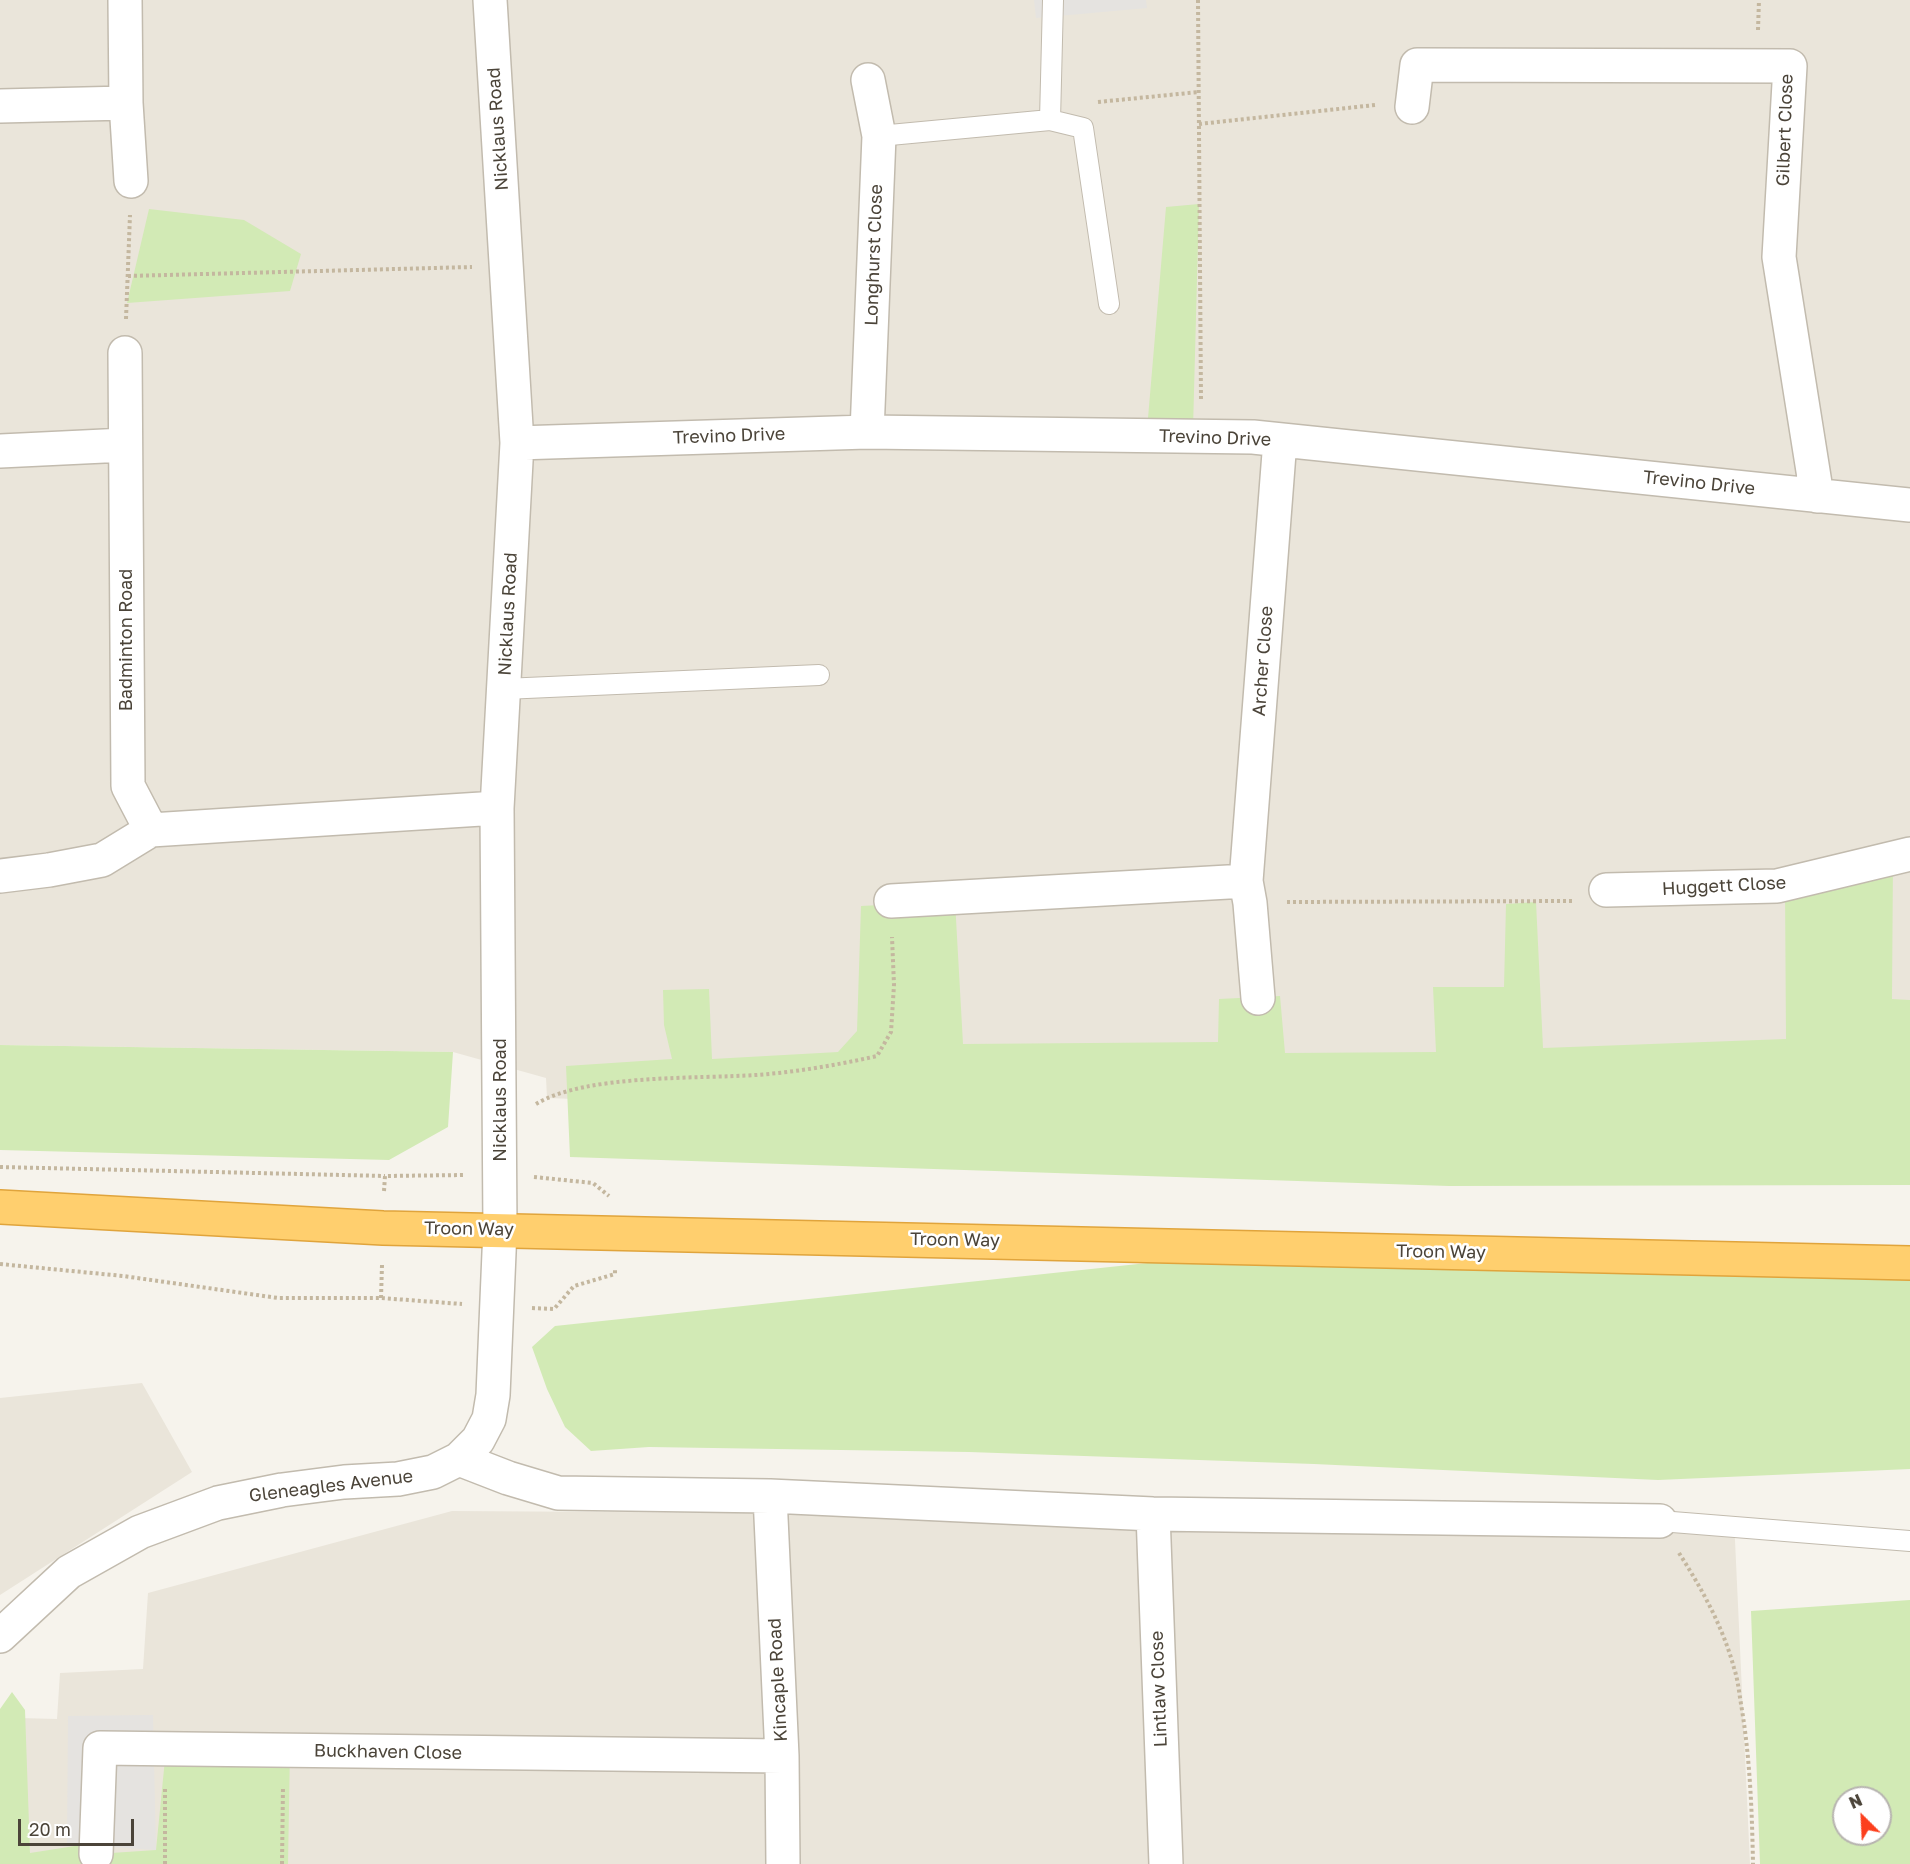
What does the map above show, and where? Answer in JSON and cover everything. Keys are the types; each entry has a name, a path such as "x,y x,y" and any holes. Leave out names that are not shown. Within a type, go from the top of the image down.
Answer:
{"highway":[{"name":"Troon Way","path":"0,1207 383,1228 1910,1263"}],"street":[{"path":"125,0 126,103 131,181"},
{"name":"Nicklaus Road","path":"490,0 517,444 497,808 500,1229"},
{"name":"Gilbert Close","path":"1412,107 1417,65 1790,66 1779,257 1817,496"},
{"name":"Longhurst Close","path":"867,432 879,136 868,80"},
{"path":"0,106 126,103"},
{"name":"Badminton Road","path":"125,353 128,786 151,830"},
{"name":"Trevino Drive","path":"517,444 867,432 1252,437 1910,505"},
{"name":"Archer Close","path":"1258,998 1248,892 1280,440"},
{"path":"0,451 125,445"},
{"path":"0,876 102,860 151,830 497,808"},
{"name":"Huggett Close","path":"1606,890 1777,886 1910,854"},
{"path":"891,901 1248,892"},
{"name":"Gleneagles Avenue","path":"0,1636 69,1572 151,1528 218,1503 282,1490 344,1482 398,1479 433,1472 459,1460 478,1440 489,1419 493,1395 500,1229"},
{"path":"459,1460 558,1493 770,1496 1153,1514 1660,1521"},
{"name":"Kincaple Road","path":"770,1496 782,1756 783,1864"},
{"name":"Lintlaw Close","path":"1153,1514 1166,1864"},
{"name":"Buckhaven Close","path":"96,1854 100,1748 782,1756"}],"lane":[{"path":"1050,120 1053,0"},
{"path":"879,136 1050,120 1083,128 1109,304"},
{"path":"504,689 819,675"},
{"path":"1660,1521 1910,1541"}],"path":[{"path":"1198,0 1201,436"},
{"path":"1083,128 1089,103 1199,92"},
{"path":"1199,124 1367,104 1412,107"},
{"path":"125,353 131,181"},
{"path":"128,276 506,266"},
{"path":"1248,892 1591,901 1606,890"},
{"path":"500,1125 547,1098 598,1084 758,1075 812,1069 877,1056 891,1032 894,985 891,901"},
{"path":"0,1167 385,1176"},
{"path":"0,1264 123,1276 278,1298 381,1298"},
{"path":"1660,1521 1700,1586 1719,1626 1735,1669 1747,1744 1753,1864"},
{"path":"165,1864 166,1749"},
{"path":"282,1864 284,1750"}],"shaded area":[{"path":"0,0 1910,0 1910,1149 547,1098 546,1078 453,1052 0,1045"},
{"path":"1034,0 1146,0 1147,8 1036,18"},
{"path":"142,1383 192,1472 0,1595 0,1398"},
{"path":"452,1511 1734,1519 1750,1864 31,1864 19,1718 57,1719 60,1673 143,1669 148,1593"},
{"path":"153,1715 156,1850 67,1844 68,1716"}],"green space":[{"path":"1199,204 1193,429 1148,418 1166,207"},
{"path":"149,209 244,220 301,254 290,291 127,303"},
{"path":"1893,858 1892,999 1910,1000 1910,1185 1449,1186 570,1157 566,1066 672,1059 664,1025 663,990 709,989 712,1059 838,1052 857,1031 861,906 955,901 963,1044 1218,1042 1219,999 1280,996 1285,1053 1436,1052 1433,987 1504,987 1506,904 1536,902 1543,1048 1786,1039 1785,888"},
{"path":"0,1045 453,1052 448,1127 389,1160 0,1150"},
{"path":"1185,1259 1910,1275 1910,1469 1658,1480 1314,1464 969,1452 649,1447 591,1451 565,1427 547,1389 532,1347 555,1326"},
{"path":"1910,1600 1910,1864 1760,1864 1751,1611"},
{"path":"12,1692 25,1710 30,1853 81,1845 96,1864 0,1864 0,1709"},
{"path":"166,1749 290,1750 288,1864 100,1864 96,1854 156,1850"}]}
